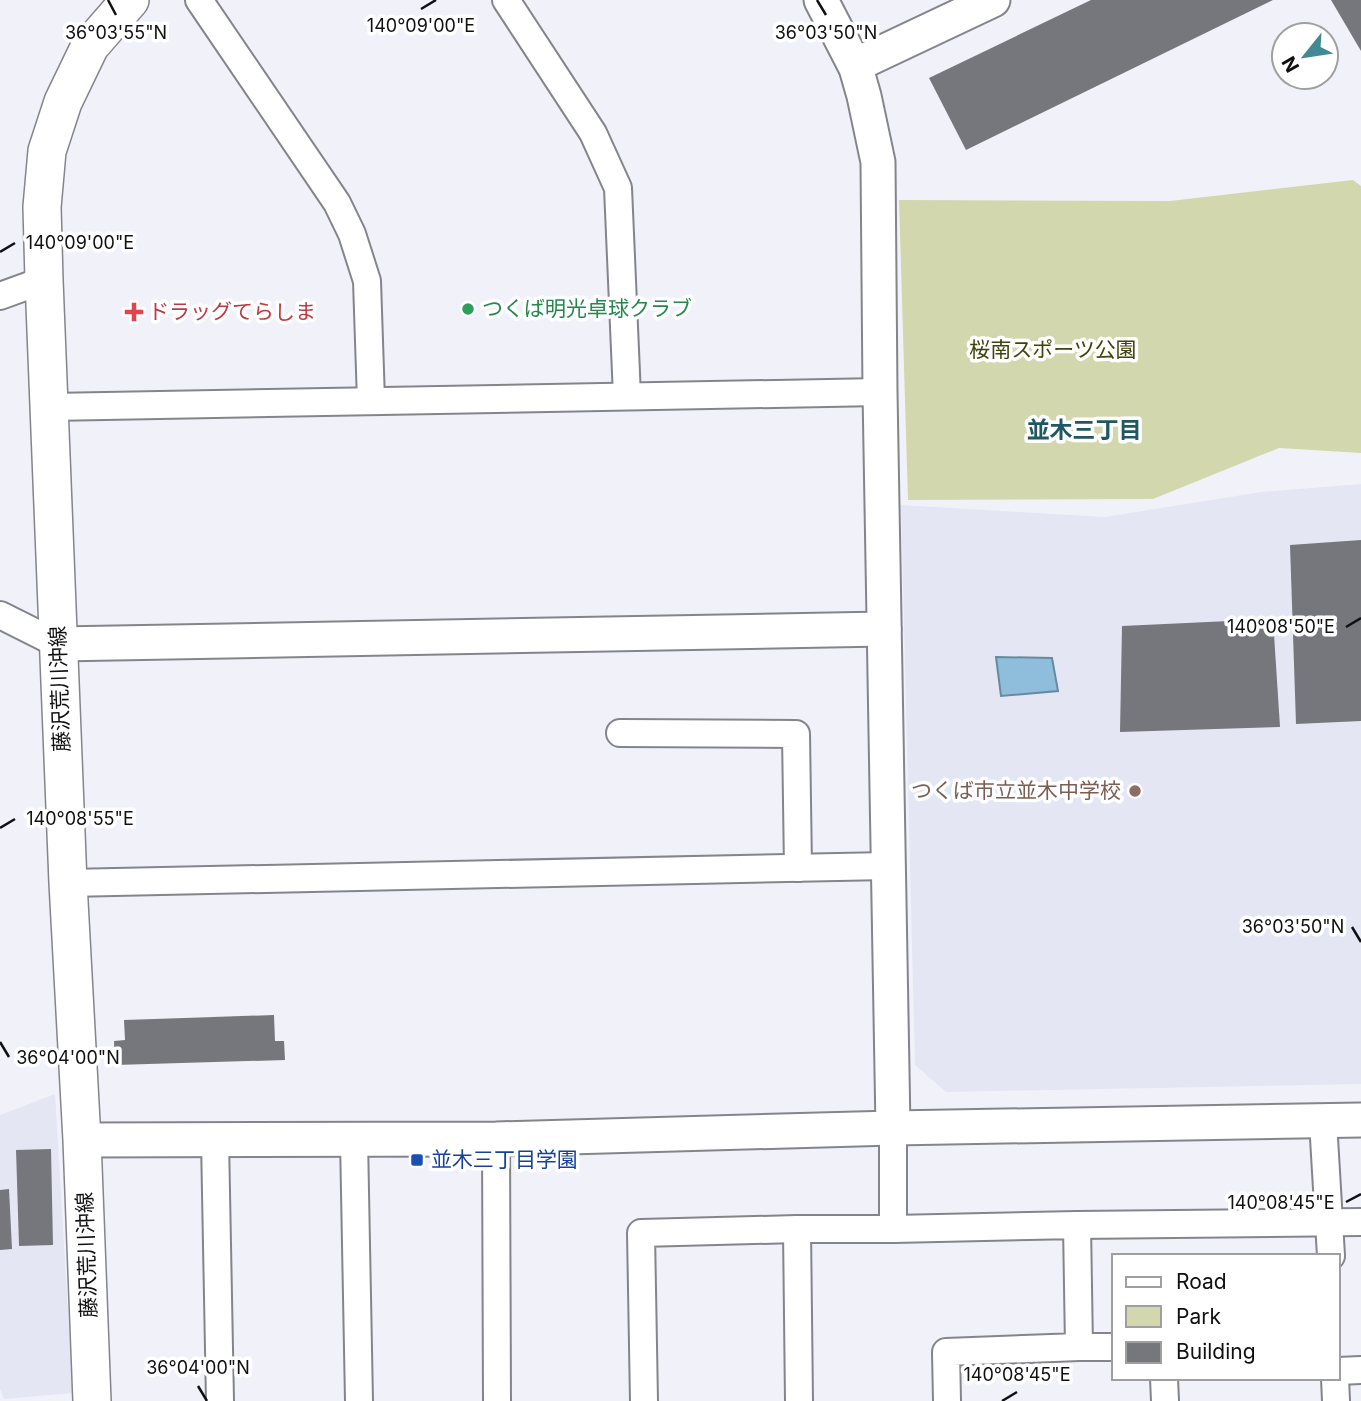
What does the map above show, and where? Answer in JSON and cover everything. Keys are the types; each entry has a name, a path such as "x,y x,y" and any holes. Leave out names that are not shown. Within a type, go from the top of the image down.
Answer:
{"main road":[{"name":"藤沢荒川沖線","path":"92,1401 68,883 42,207 47,151 63,102 90,46 130,0"}],"street":[{"path":"199,0 337,203 352,234 366,281 371,401"},
{"path":"506,0 593,133 618,188 627,396"},
{"path":"821,0 856,68 878,162 894,1229"},
{"path":"856,68 866,60 993,0"},
{"path":"0,296 44,281"},
{"path":"50,407 880,392"},
{"path":"0,615 58,644 884,629"},
{"path":"620,733 796,734 798,868"},
{"path":"68,883 888,866"},
{"path":"82,1140 496,1139 893,1128 1361,1120"},
{"path":"1323,1121 1331,1254"},
{"path":"354,1139 359,1401"},
{"path":"496,1139 497,1401"},
{"path":"215,1140 220,1401"},
{"path":"644,1401 641,1233 1361,1222"},
{"path":"1077,1225 1079,1347"},
{"path":"797,1229 799,1401"},
{"path":"947,1401 946,1352 1112,1347"},
{"path":"1340,1371 1361,1370"},
{"path":"1164,1380 1165,1401"},
{"path":"1335,1380 1336,1401"}],"shaded area":[{"name":"つくば市立並木中学校","path":"1361,484 1361,1084 946,1092 915,1065 901,505 1105,517 1261,492"},
{"path":"55,1094 73,1393 4,1399 0,1389 0,1115"}],"green space":[{"name":"桜南スポーツ公園","path":"1353,180 1361,186 1361,453 1279,448 1153,499 908,500 899,200 1170,201"}],"water":[{"path":"996,657 1052,658 1058,691 1001,696"}],"building":[{"path":"1091,0 1273,0 966,150 929,78"},
{"path":"1331,0 1361,0 1361,51"},
{"path":"1361,540 1361,721 1296,724 1290,545"},
{"path":"1273,619 1280,727 1120,732 1122,626"},
{"path":"274,1015 275,1041 284,1041 285,1060 115,1065 114,1041 125,1040 124,1020"},
{"path":"51,1149 53,1245 19,1246 16,1150"},
{"path":"9,1189 12,1249 0,1250 0,1190"}],"place":[{"name":"つくば明光卓球クラブ","path":"468,309"},
{"name":"ドラッグてらしま","path":"134,312"},
{"name":"つくば市立並木中学校","path":"1135,791"},
{"name":"並木三丁目学園","path":"417,1160"}],"district":[{"name":"並木三丁目","path":"1084,430"}]}
